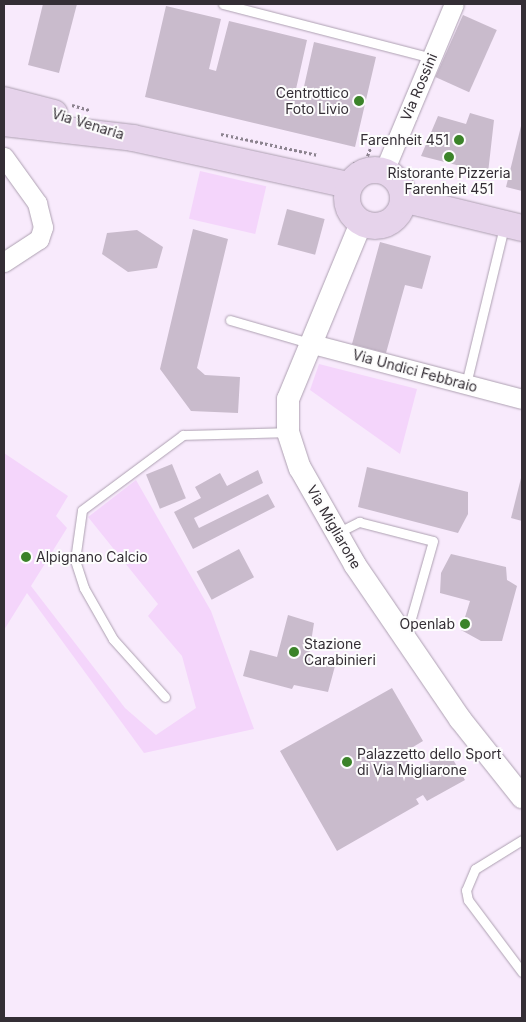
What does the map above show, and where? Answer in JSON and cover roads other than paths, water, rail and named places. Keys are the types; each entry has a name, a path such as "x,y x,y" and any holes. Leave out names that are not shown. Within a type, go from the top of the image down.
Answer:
{"main road":[{"name":"Via Venaria","path":"4,100 133,138"},
{"name":"Via Venaria","path":"4,123 133,138"},
{"path":"133,138 347,173 367,170 384,171 398,182 403,199 389,223 361,223 349,210 347,173"},
{"path":"403,199 513,226"}],"street":[{"name":"Via Rossini","path":"384,171 454,4"},
{"path":"4,157 37,203 43,226 39,239 4,262"},
{"name":"Via Migliarone","path":"361,223 308,343 288,398 288,432 300,468 337,534 405,639 522,797"},
{"name":"Via Undici Febbraio","path":"308,343 522,399"}],"lane":[{"path":"223,4 432,58"},
{"path":"466,384 513,226"},
{"path":"230,320 308,343"},
{"path":"165,698 113,639 84,588 74,560 82,510 184,435 288,432"},
{"path":"337,534 359,522 433,541 405,639"},
{"path":"522,840 475,869 466,890 522,972"}],"place":[{"name":"Centrottico Foto Livio","path":"359,101"},
{"name":"Farenheit 451","path":"459,140"},
{"name":"Ristorante Pizzeria Farenheit 451","path":"449,157"},
{"name":"Alpignano Calcio","path":"26,557"},
{"name":"Openlab","path":"465,624"},
{"name":"Stazione Carabinieri","path":"294,652"},
{"name":"Palazzetto dello Sport di Via Migliarone","path":"347,762"}]}
